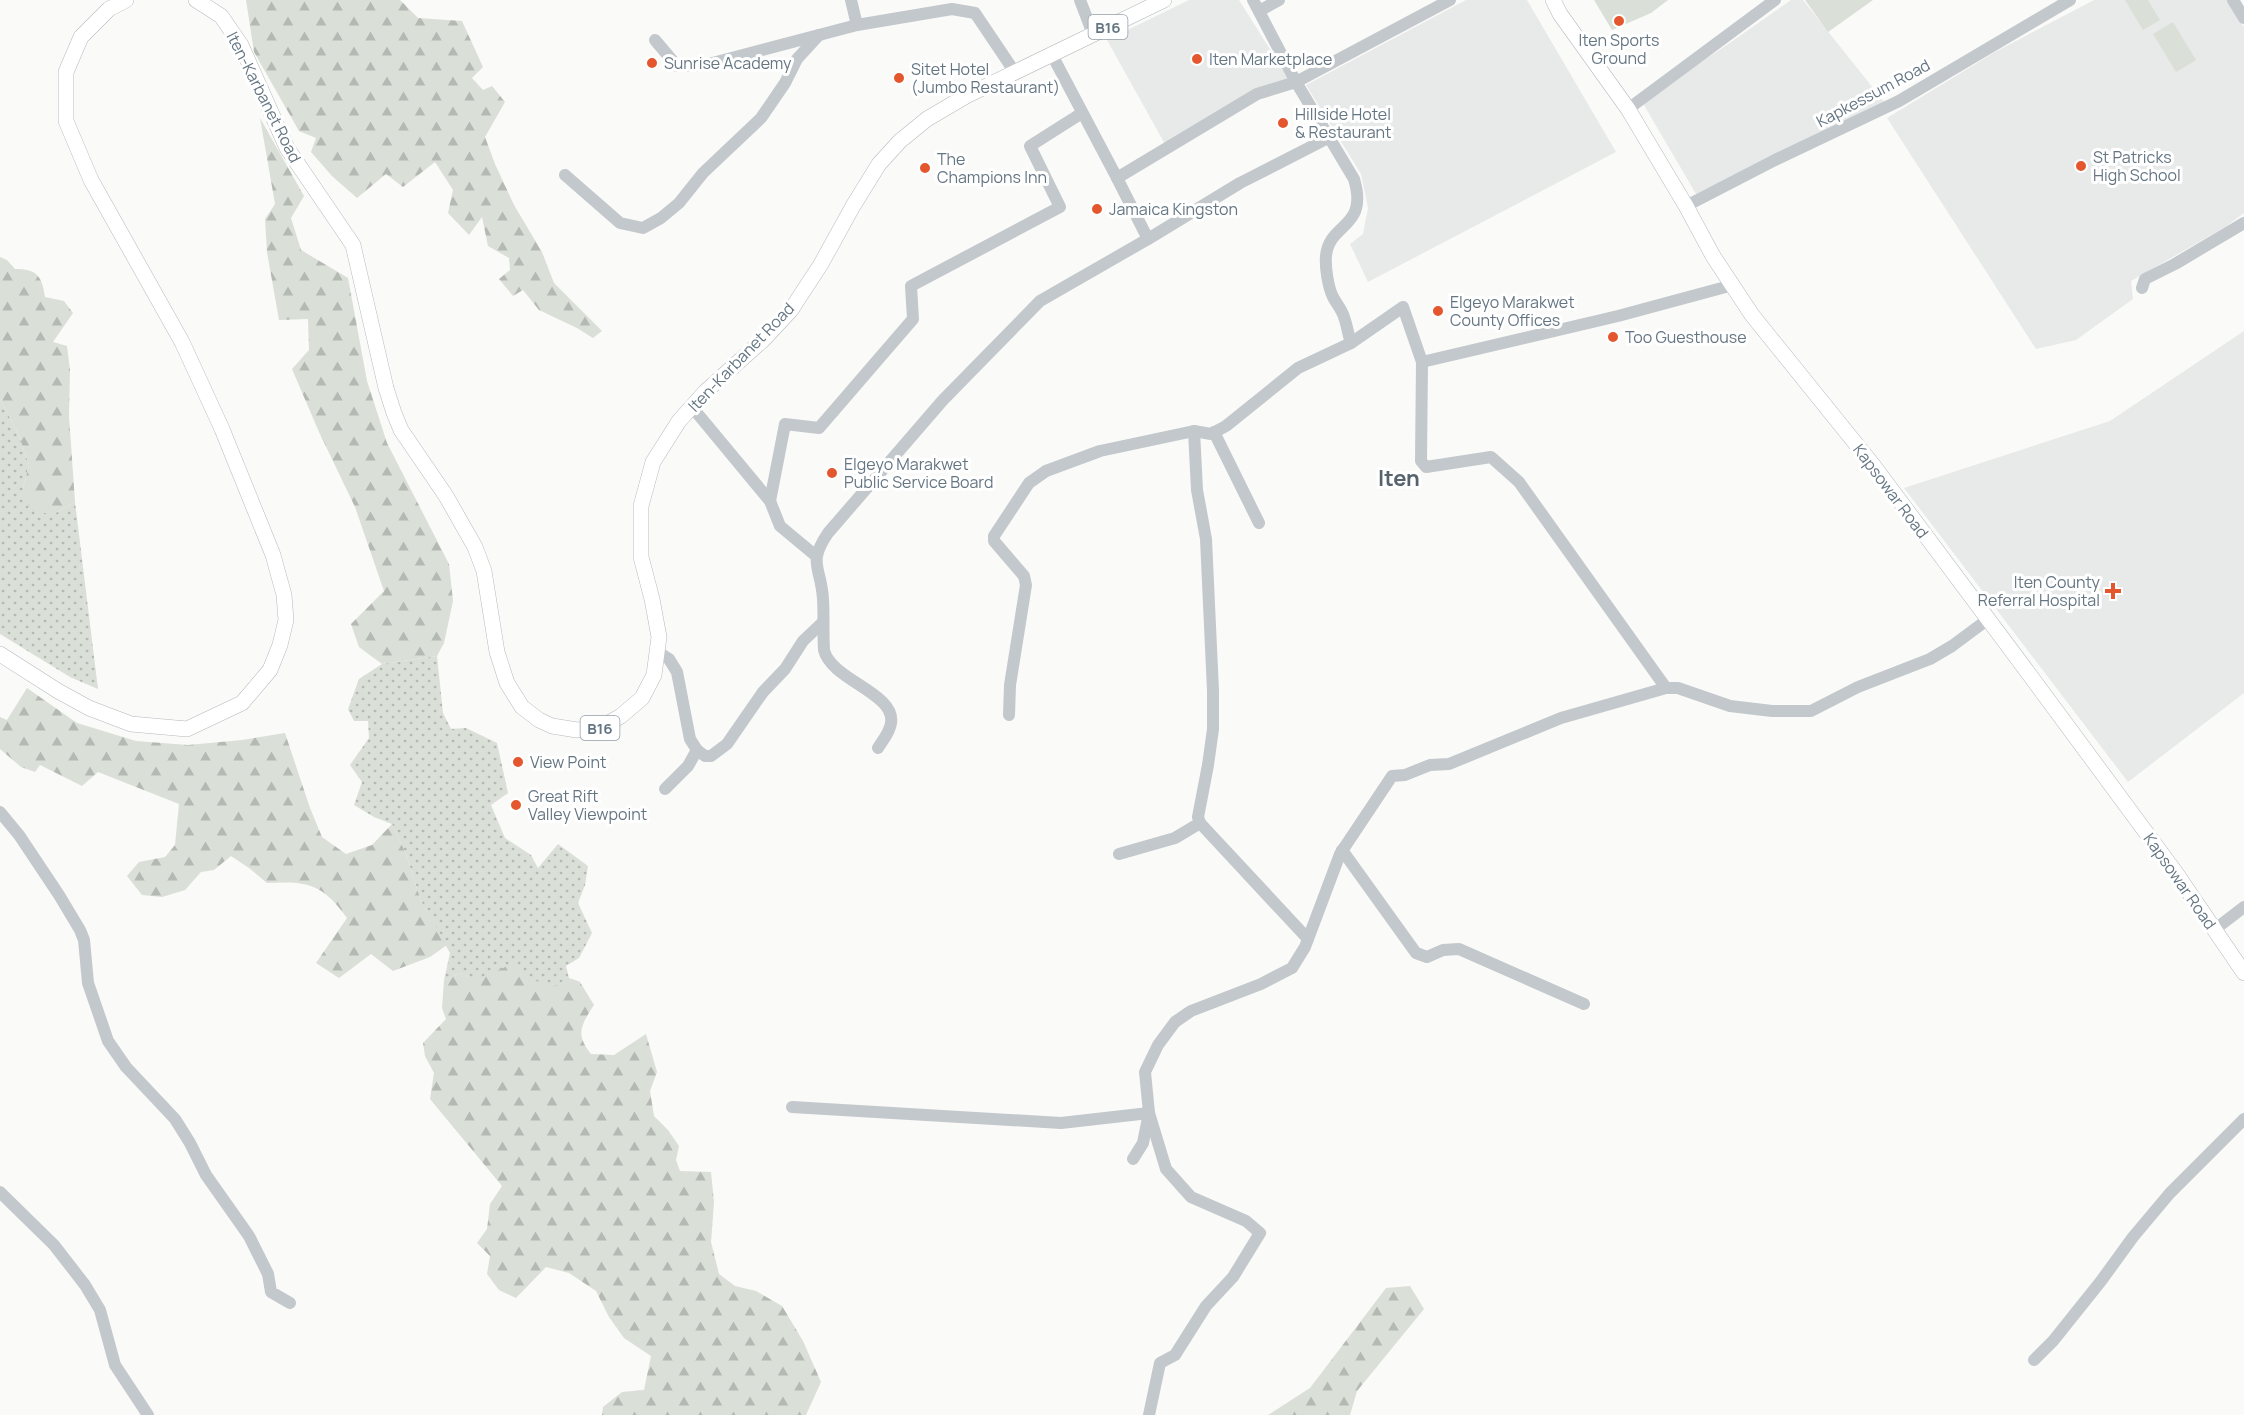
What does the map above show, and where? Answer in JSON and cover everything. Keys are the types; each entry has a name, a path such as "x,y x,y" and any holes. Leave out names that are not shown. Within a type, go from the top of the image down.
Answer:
{"main road":[{"path":"0,654 89,708 131,724 187,729 242,703 270,670 280,645 286,620 284,595 273,555 222,429 182,342 91,180 66,121 66,72 81,36 109,9 126,0"},
{"name":"Iten-Karbanet Road","path":"196,0 221,16 241,45 287,148 352,245 394,413 401,430 446,496 475,547 484,572 497,652 507,683 522,707 538,720 552,726 577,730 600,728 621,716 642,698 654,675 658,636 652,599 641,557 641,506 653,462 679,422 705,392 764,339 791,309 821,264 879,164 900,141 946,108 1014,71 1051,54"},
{"name":"B16","path":"1051,54 1164,0"},
{"name":"Kapsowar Road","path":"1553,0 1560,14 1628,109 1713,256 1752,315 1873,465 2176,873 2244,973"}],"street":[{"path":"851,0 857,25"},
{"path":"1080,0 1093,34"},
{"path":"1279,0 1256,5 1296,82 1354,179 1359,195 1355,213 1331,242 1325,259 1332,295 1344,316 1351,343"},
{"path":"1117,178 1257,94 1296,82 1450,0"},
{"path":"1628,109 1775,0"},
{"name":"Kapkessum Road","path":"1686,206 1775,160 1899,101 2070,0"},
{"path":"2233,0 2244,18"},
{"path":"655,40 677,66 705,65 857,25 976,6 1014,71"},
{"path":"565,175 620,223 642,228 661,218 678,203 703,173 761,117 785,83 798,59 819,35"},
{"path":"1051,54 1148,239"},
{"path":"770,501 785,424 819,428 913,319 911,286 1060,207 1030,146 1082,113"},
{"path":"878,748 892,721 888,709 872,693 840,672 826,658 823,600 816,568 816,556 828,532 943,400 1040,301 1240,183 1330,137"},
{"path":"2142,288 2145,279 2244,223"},
{"path":"1422,362 1618,316 1733,285"},
{"path":"1009,715 1010,685 1026,585 1024,576 994,541 994,536 1029,483 1052,468 1100,451 1194,431 1214,432 1226,426 1298,368 1351,343 1403,307 1422,362 1421,461 1426,467 1491,457 1519,482 1666,688"},
{"path":"692,407 770,501 780,526 816,556"},
{"path":"1194,431 1197,490 1206,539 1213,692 1213,729 1198,817 1200,824 1308,939"},
{"path":"1214,432 1259,523"},
{"path":"1149,1415 1160,1363 1175,1355 1206,1306 1233,1277 1260,1233 1246,1221 1191,1197 1166,1169 1149,1113 1145,1072 1158,1045 1175,1022 1191,1011 1261,984 1292,968 1305,947 1342,850 1392,776 1405,775 1430,765 1449,764 1561,718 1666,688 1678,688 1730,706 1772,711 1810,711 1858,687 1930,659 1987,620"},
{"path":"658,652 669,659 677,672 690,739 697,750 705,756 711,756 727,744 764,692 785,669 802,641 823,622"},
{"path":"665,789 688,766 697,750"},
{"path":"0,812 19,835 80,930 84,940 88,983 108,1041 126,1067 175,1119 206,1175 249,1236 268,1274 271,1292 290,1303"},
{"path":"1119,854 1175,838 1200,824"},
{"path":"1342,850 1416,953 1427,957 1443,950 1459,949 1584,1004"},
{"path":"2214,930 2244,907"},
{"path":"792,1107 1061,1123 1149,1113"},
{"path":"1133,1159 1143,1143 1149,1113"},
{"path":"2034,1359 2060,1332 2170,1193 2244,1119"},
{"path":"0,1192 54,1245 86,1285 100,1310 115,1365 148,1415"}],"shaded area":[{"name":"Iten Marketplace","path":"1189,0 1239,0 1288,78 1236,104 1166,146 1107,40"},
{"path":"1466,0 1527,0 1616,152 1368,282 1350,244 1363,234 1368,208 1361,174 1306,85"},
{"path":"1791,0 1803,0 1885,103 1696,194 1641,100 1721,49"},
{"name":"St Patricks High School","path":"2094,0 2227,0 2244,27 2244,213 2225,227 2131,281 2133,299 2076,340 2036,349 1887,118 1995,52"},
{"name":"Iten County Referral Hospital","path":"2244,331 2244,693 2128,782 1904,488 2110,421"}],"green space":[{"path":"246,0 400,0 418,18 462,21 483,67 472,78 483,90 492,86 505,102 485,137 495,164 514,205 542,252 554,283 602,331 593,338 539,310 523,290 513,296 499,279 510,270 509,258 488,246 482,217 469,235 448,213 453,190 435,162 403,187 386,174 357,198 332,176 311,152 316,138 299,131 254,52"},
{"name":"Iten Sports Ground","path":"1594,0 1668,0 1651,13 1612,30"},
{"path":"1805,0 1873,0 1828,32"},
{"path":"2125,0 2148,0 2160,20 2143,30"},
{"path":"2173,22 2196,60 2176,72 2153,34"},
{"path":"260,118 304,196 291,218 301,250 348,278 367,381 387,443 449,564 453,601 444,643 437,656 382,664 359,647 351,624 384,591 355,507 292,369 309,350 308,319 279,320 267,252 265,219 275,204"},
{"path":"0,257 7,260 15,269 29,270 37,275 45,297 64,301 73,313 53,342 67,346 75,502 52,515 30,509 23,488 29,465 18,433 0,399"},
{"path":"0,399 18,433 29,465 23,488 52,515 75,502 98,689 70,677 0,634"},
{"path":"437,656 443,713 451,729 466,728 497,743 508,793 491,805 505,838 531,855 538,868 558,844 588,866 585,885 578,903 592,933 579,958 566,966 569,978 580,982 545,990 510,966 476,981 460,973 444,980 450,953 421,901 406,854 392,824 354,805 362,782 350,765 369,738 368,721 354,721 348,709 359,679 382,664"},
{"path":"27,688 77,723 136,741 188,745 285,733 322,837 346,854 372,845 392,824 406,854 421,901 447,945 430,957 393,971 371,954 339,978 316,963 347,918 338,906 330,897 313,887 293,883 267,883 231,856 214,870 201,872 185,890 162,897 142,895 127,876 139,862 165,857 175,845 179,804 98,772 82,786 40,765 35,772 21,767 0,749 0,717 7,720"},
{"path":"510,965 550,989 568,978 580,982 594,1005 583,1024 581,1035 591,1054 614,1055 646,1034 657,1072 650,1091 654,1116 679,1146 676,1160 680,1171 711,1172 714,1202 711,1242 719,1274 735,1286 756,1291 782,1306 803,1341 821,1382 806,1415 602,1415 603,1407 622,1392 644,1390 651,1356 624,1338 609,1317 596,1291 569,1273 546,1267 516,1298 499,1290 487,1274 490,1256 477,1243 487,1229 490,1204 502,1186 430,1099 434,1073 425,1056 423,1043 446,1019 442,1008 444,980 460,973 476,980"},
{"path":"1410,1286 1424,1309 1357,1391 1350,1415 1268,1415 1310,1388 1386,1288"}],"place":[{"name":"Iten Sports Ground","path":"1619,21"},
{"name":"Iten Marketplace","path":"1197,59"},
{"name":"Sunrise Academy","path":"652,63"},
{"name":"Sitet Hotel (Jumbo Restaurant)","path":"899,78"},
{"name":"Hillside Hotel & Restaurant","path":"1283,123"},
{"name":"St Patricks High School","path":"2081,166"},
{"name":"The Champions Inn","path":"925,168"},
{"name":"Jamaica Kingston","path":"1097,209"},
{"name":"Elgeyo Marakwet County Offices","path":"1438,311"},
{"name":"Too Guesthouse","path":"1613,337"},
{"name":"Elgeyo Marakwet Public Service Board","path":"832,473"},
{"name":"Iten County Referral Hospital","path":"2113,591"},
{"name":"View Point","path":"518,762"},
{"name":"Great Rift Valley Viewpoint","path":"516,805"}],"district":[{"name":"Iten","path":"1399,478"}]}
